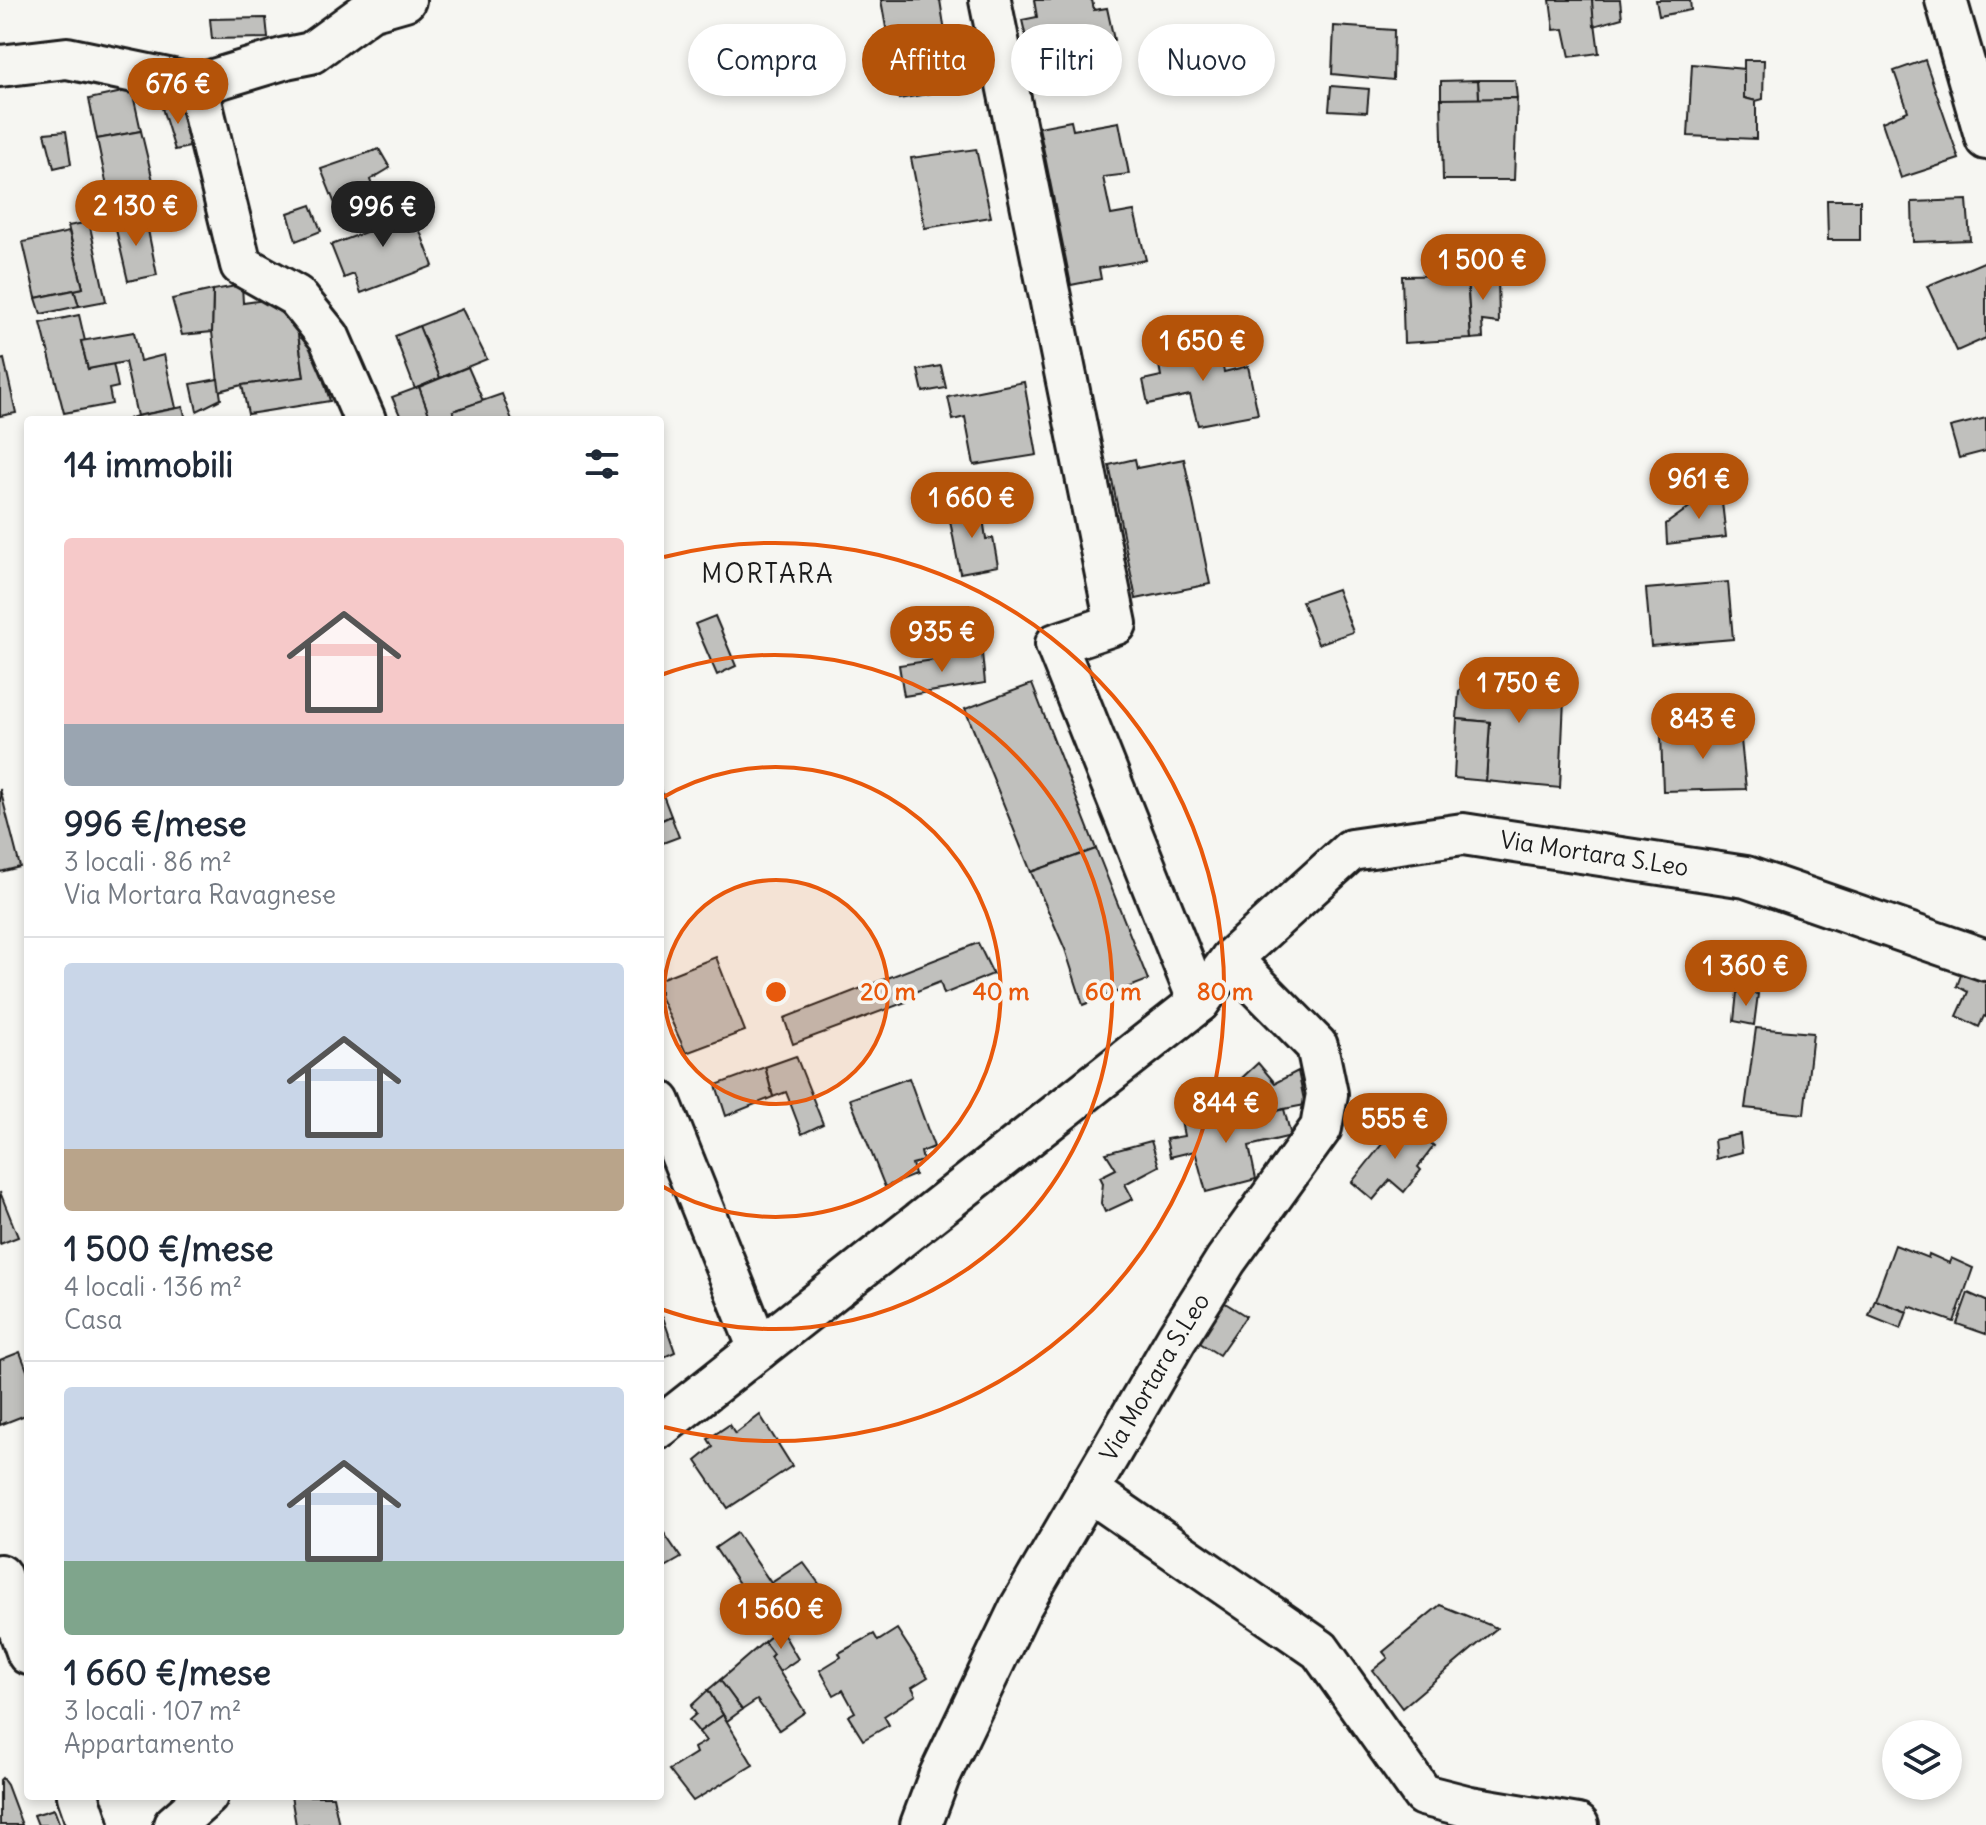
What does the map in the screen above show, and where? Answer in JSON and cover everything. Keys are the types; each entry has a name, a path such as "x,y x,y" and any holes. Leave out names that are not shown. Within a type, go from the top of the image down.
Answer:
{"street":[{"path":"0,66 67,58 197,85 311,53 370,10 405,0"},
{"path":"990,0 1116,624 1056,644 1199,1002"},
{"path":"1946,0 1986,139"},
{"path":"197,85 241,265 296,296 329,337 363,416"},
{"name":"Via Mortara S.Leo","path":"664,1424 1199,1002 1231,959 1351,850 1463,834 1746,877 1986,960"},
{"name":"Via Mortara S.Leo","path":"921,1825 939,1777 1020,1608 1177,1338 1226,1260 1321,1128 1327,1094 1317,1046 1231,959"},
{"path":"664,1112 759,1349"},
{"path":"1088,1490 1320,1650 1423,1795 1470,1807 1578,1825"},
{"path":"0,1575 24,1643"},
{"path":"79,1800 88,1825"},
{"path":"174,1825 202,1800"}],"building":[{"path":"881,0 940,0 944,24 885,24"},
{"path":"1034,0 1092,0 1094,10 1107,8 1110,24 1023,24 1022,20 1037,17"},
{"path":"1550,0 1592,0 1599,53 1570,57 1564,29 1554,30"},
{"path":"1592,0 1620,0 1622,18 1594,26"},
{"path":"1656,0 1690,0 1691,10 1659,16"},
{"path":"266,18 268,38 212,39 210,19"},
{"path":"1334,26 1394,30 1393,80 1332,74"},
{"path":"1744,60 1764,60 1763,99 1744,98"},
{"path":"1925,60 1959,159 1901,178 1882,122 1908,111 1894,71"},
{"path":"1692,64 1744,69 1744,98 1756,101 1756,139 1688,136"},
{"path":"1478,80 1515,80 1517,98 1479,99"},
{"path":"1478,80 1479,99 1441,99 1441,81"},
{"path":"1331,86 1369,89 1367,112 1329,110"},
{"path":"132,90 141,131 97,139 89,99"},
{"path":"1517,98 1514,180 1443,180 1441,99"},
{"path":"183,103 194,146 175,150 162,108"},
{"path":"1071,121 1073,130 1119,122 1129,174 1103,177 1111,215 1134,211 1146,260 1099,268 1101,279 1071,285 1039,127"},
{"path":"66,131 71,164 54,168 45,133"},
{"path":"141,131 155,189 109,196 97,139"},
{"path":"379,149 390,168 370,180 377,198 339,214 321,169"},
{"path":"976,149 991,217 925,228 911,158"},
{"path":"141,191 146,202 112,209 109,196"},
{"path":"1827,200 1860,200 1860,240 1828,240"},
{"path":"1967,200 1970,240 1913,242 1912,202"},
{"path":"396,203 404,214 414,215 433,266 361,293 354,274 344,278 331,245 366,232 360,216"},
{"path":"311,205 321,231 296,241 288,213"},
{"path":"145,215 157,275 128,281 114,221"},
{"path":"89,222 106,301 79,306 74,290 83,288 68,226"},
{"path":"69,232 83,288 36,298 23,242"},
{"path":"1986,261 1986,338 1957,351 1927,286"},
{"path":"1467,275 1471,339 1404,343 1402,276"},
{"path":"1467,275 1498,275 1499,323 1482,321 1483,338 1471,339"},
{"path":"242,285 243,303 265,300 297,326 304,377 219,391 212,332 213,290"},
{"path":"74,290 79,306 41,314 36,298"},
{"path":"213,290 212,332 182,335 172,299"},
{"path":"290,309 309,333 330,401 248,414 242,385 304,377 297,326 284,316"},
{"path":"462,309 487,359 440,378 419,326"},
{"path":"79,315 88,369 113,363 118,387 109,389 112,404 64,413 41,323"},
{"path":"419,326 440,378 415,389 395,336"},
{"path":"134,332 140,361 164,355 176,408 137,416 125,362 88,369 81,341"},
{"path":"1218,342 1224,372 1248,366 1258,414 1198,425 1190,395 1148,404 1143,380 1161,376 1156,349"},
{"path":"4,359 16,413 0,416 0,360"},
{"path":"941,366 946,388 923,392 918,370"},
{"path":"468,367 483,401 453,411 455,416 430,416 419,387"},
{"path":"218,379 221,399 197,411 191,384"},
{"path":"1024,382 1037,455 974,465 965,417 953,420 948,397"},
{"path":"419,387 430,416 400,416 392,397"},
{"path":"502,394 510,416 455,416 453,411"},
{"path":"183,407 185,416 137,416"},
{"path":"1986,418 1986,451 1959,458 1950,427"},
{"path":"1135,459 1137,468 1184,459 1210,584 1136,599 1109,465"},
{"path":"1720,485 1726,537 1667,544 1666,524"},
{"path":"981,504 986,539 993,538 998,566 960,573 948,510"},
{"path":"1728,582 1733,639 1651,646 1646,589"},
{"path":"1337,589 1353,632 1318,644 1302,601"},
{"path":"715,616 736,666 717,675 695,624"},
{"path":"982,653 985,683 904,696 899,665"},
{"path":"1488,669 1565,677 1560,788 1486,781 1490,722 1457,719 1459,691"},
{"path":"1032,684 1096,849 1031,872 965,709"},
{"path":"1457,719 1490,722 1486,781 1454,778"},
{"path":"1740,730 1746,789 1663,791 1661,733"},
{"path":"0,789 20,867 0,872"},
{"path":"664,798 671,816 664,819"},
{"path":"671,816 679,837 664,843 664,819"},
{"path":"1096,849 1148,980 1083,1005 1065,949 1031,872"},
{"path":"978,943 993,974 944,994 940,982 904,996 906,1002 793,1044 784,1018"},
{"path":"716,957 745,1031 686,1053 664,1005 664,977"},
{"path":"1964,967 1986,976 1986,1017 1979,1027 1957,1016 1968,992 1957,986"},
{"path":"1737,992 1758,994 1754,1025 1734,1021"},
{"path":"1756,1028 1813,1033 1804,1114 1745,1108"},
{"path":"796,1056 823,1124 802,1134 786,1092 773,1097 765,1067"},
{"path":"1258,1063 1275,1083 1298,1071 1305,1105 1239,1123 1217,1101"},
{"path":"765,1067 773,1097 726,1116 716,1085"},
{"path":"909,1078 934,1147 921,1152 923,1161 912,1164 915,1175 885,1187 850,1099"},
{"path":"1284,1109 1291,1136 1249,1146 1256,1179 1206,1192 1195,1151 1170,1157 1166,1139 1184,1136 1180,1116 1199,1111 1201,1119 1227,1111 1239,1123"},
{"path":"1402,1119 1434,1146 1404,1192 1390,1180 1373,1200 1352,1182"},
{"path":"1740,1134 1742,1152 1716,1159 1714,1140"},
{"path":"1151,1141 1159,1166 1125,1184 1133,1199 1105,1212 1101,1203 1103,1183 1100,1177 1116,1169 1106,1153"},
{"path":"0,1192 18,1237 0,1244"},
{"path":"1895,1245 1949,1263 1951,1258 1973,1268 1954,1322 1909,1306 1907,1312 1875,1300"},
{"path":"1968,1293 1986,1301 1986,1334 1957,1324"},
{"path":"1217,1298 1246,1316 1219,1355 1192,1338"},
{"path":"1875,1300 1907,1312 1901,1329 1869,1316"},
{"path":"664,1320 675,1352 664,1357"},
{"path":"20,1352 24,1362 24,1416 0,1425 0,1360"},
{"path":"760,1415 792,1466 728,1508 696,1461 713,1447 708,1439 729,1425 735,1434"},
{"path":"664,1533 681,1558 664,1568"},
{"path":"737,1533 771,1583 803,1562 820,1585 769,1628 715,1548"},
{"path":"1440,1605 1497,1628 1402,1708 1373,1670 1388,1658 1383,1652"},
{"path":"780,1628 798,1659 779,1672 770,1657 773,1654 764,1642"},
{"path":"897,1629 928,1677 912,1687 916,1695 884,1716 889,1725 863,1740 848,1716 855,1712 843,1690 834,1695 820,1670 841,1657 839,1653 874,1634 878,1641"},
{"path":"764,1642 773,1654 770,1657 805,1712 779,1730 757,1700 742,1710 720,1680"},
{"path":"720,1680 742,1710 727,1721 708,1690"},
{"path":"708,1690 723,1715 699,1732 689,1720 696,1714 691,1706"},
{"path":"723,1715 753,1765 693,1801 669,1770 696,1753 694,1748 706,1741 699,1732"},
{"path":"2,1778 7,1785 22,1825 0,1825"},
{"path":"292,1800 334,1800 339,1825 296,1825"},
{"path":"54,1809 60,1825 38,1825 34,1815"}],"district":[{"name":"MORTARA","path":"768,574"}]}
